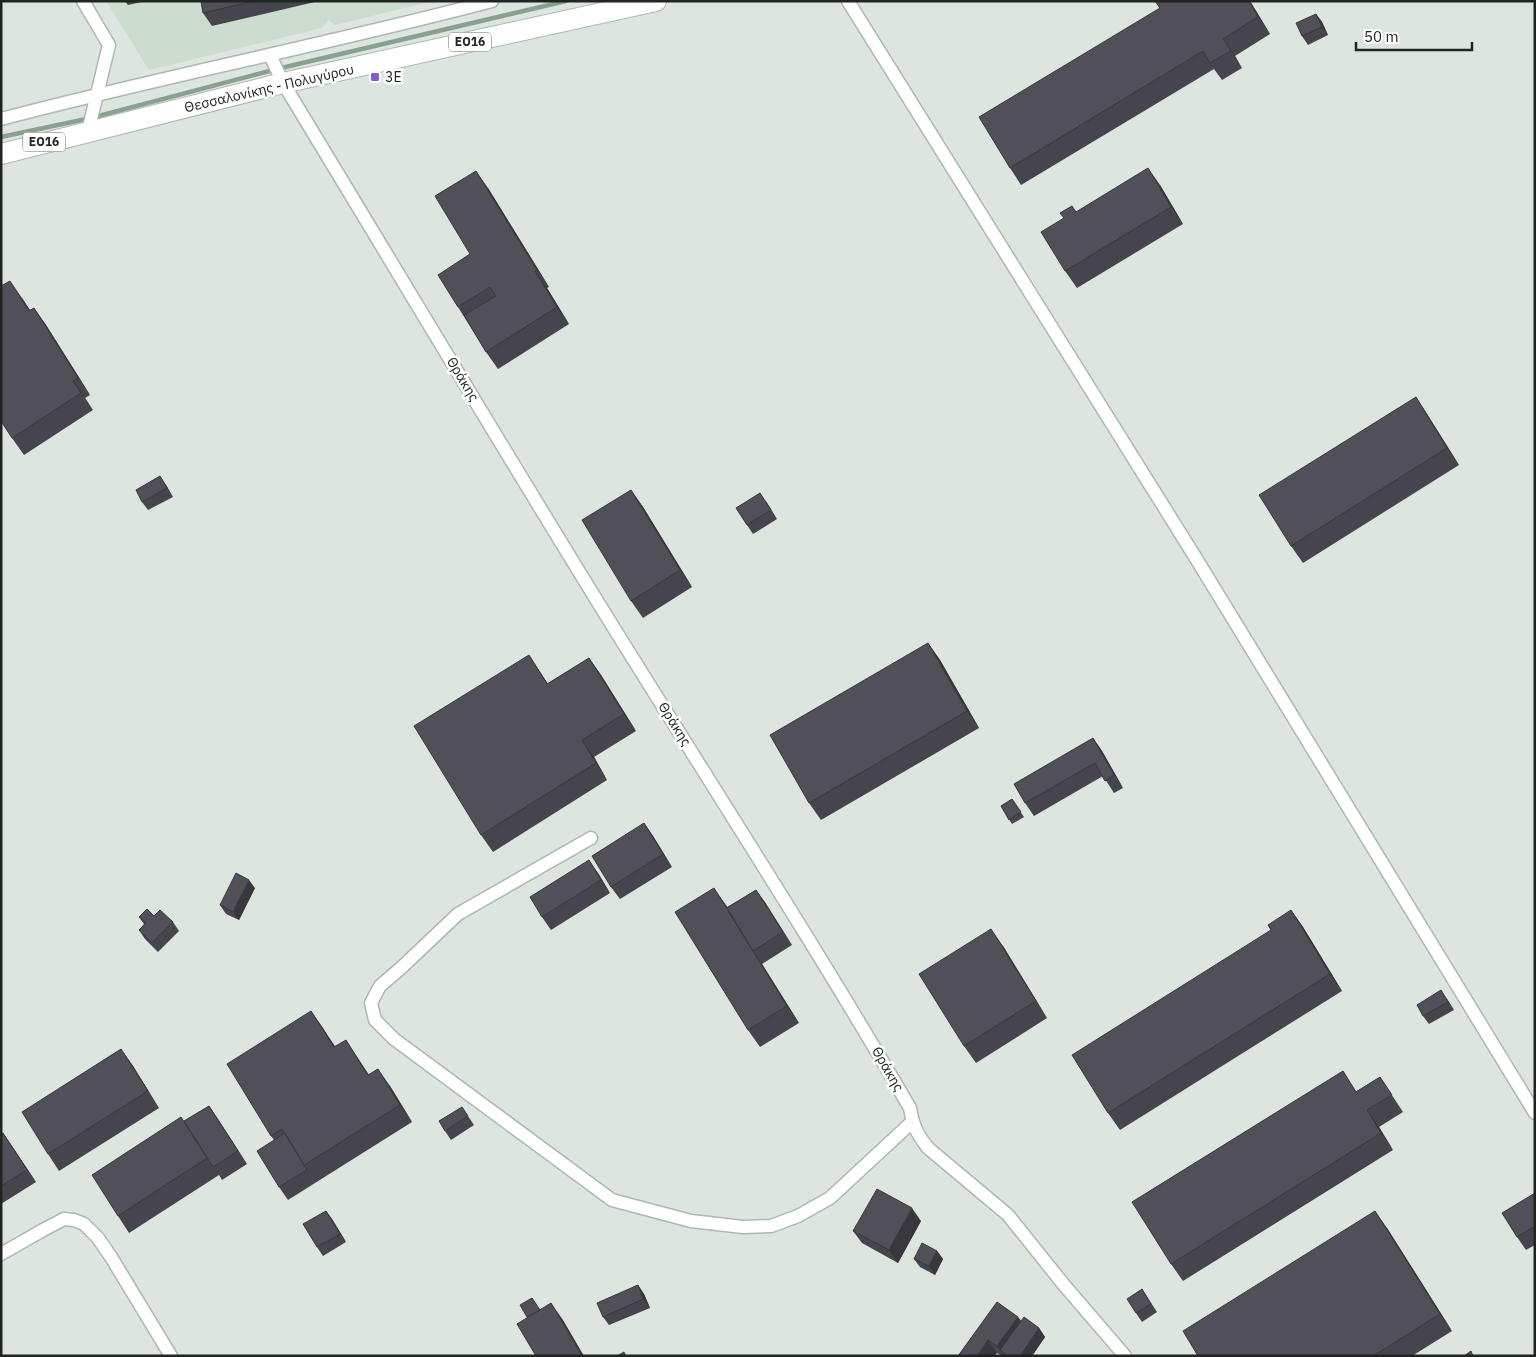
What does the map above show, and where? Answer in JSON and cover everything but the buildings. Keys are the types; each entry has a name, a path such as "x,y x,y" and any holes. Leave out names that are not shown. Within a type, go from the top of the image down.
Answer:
{"main road":[{"name":"Θεσσαλονίκης - Πολυγύρου","path":"1,154 284,83 656,1"}],"street":[{"path":"83,1 109,45 88,131"},
{"path":"1,119 97,94 410,23 492,1"},
{"path":"848,1 1197,560 1535,1113"},
{"name":"Θράκης","path":"270,55 284,83 612,625 852,1008 910,1108 912,1122 916,1131 928,1148 1008,1215 1064,1286 1125,1356"},
{"path":"591,838 458,914 380,986 371,1003 375,1020 394,1039 612,1200 691,1221 743,1227 771,1226 798,1216 830,1198 856,1176 912,1122"},
{"path":"1,1254 64,1219 84,1224 98,1238 107,1251 171,1356"}],"shaded area":[{"path":"106,1 434,1 335,25 328,20 322,28 149,70"}],"waterway":[{"path":"1,137 91,118 277,69 566,1"}],"place":[{"name":"3Ε","path":"375,77"}]}
